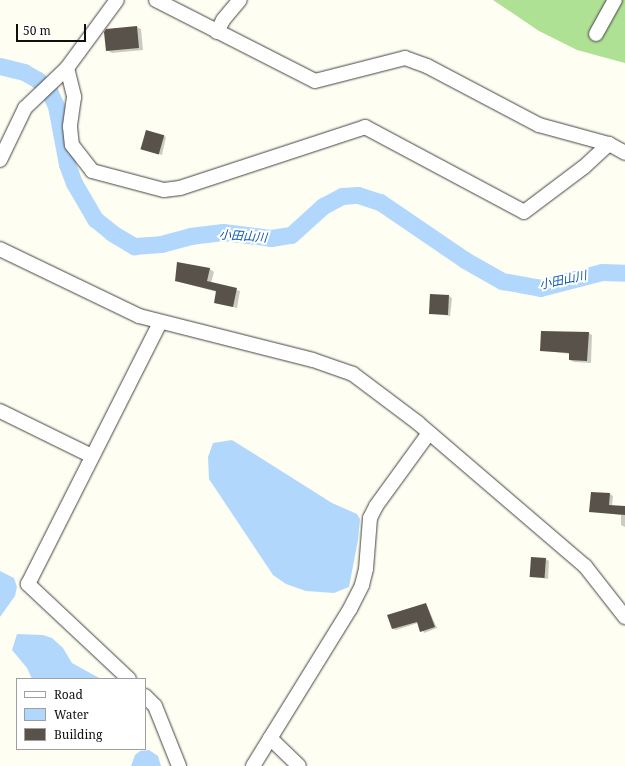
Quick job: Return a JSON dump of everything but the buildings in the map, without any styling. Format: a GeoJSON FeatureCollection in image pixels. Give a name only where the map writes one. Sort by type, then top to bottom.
{"type":"FeatureCollection","features":[{"type":"Feature","properties":{"kind":"street"},"geometry":{"type":"LineString","coordinates":[[0,160],[25,108],[67,68],[117,0]]}},
{"type":"Feature","properties":{"kind":"street"},"geometry":{"type":"LineString","coordinates":[[156,0],[315,81],[405,58],[427,66],[539,125],[609,144],[625,153]]}},
{"type":"Feature","properties":{"kind":"street"},"geometry":{"type":"LineString","coordinates":[[217,32],[223,20],[240,0]]}},
{"type":"Feature","properties":{"kind":"street"},"geometry":{"type":"LineString","coordinates":[[596,34],[615,0]]}},
{"type":"Feature","properties":{"kind":"street"},"geometry":{"type":"LineString","coordinates":[[67,68],[74,97],[70,127],[72,145],[92,171],[164,190],[180,188],[365,127],[524,212],[584,167],[609,144]]}},
{"type":"Feature","properties":{"kind":"street"},"geometry":{"type":"LineString","coordinates":[[0,249],[139,316],[160,323],[312,360],[353,374],[429,433],[585,566],[625,616]]}},
{"type":"Feature","properties":{"kind":"street"},"geometry":{"type":"LineString","coordinates":[[128,678],[28,584],[160,323]]}},
{"type":"Feature","properties":{"kind":"street"},"geometry":{"type":"LineString","coordinates":[[0,410],[92,456]]}},
{"type":"Feature","properties":{"kind":"street"},"geometry":{"type":"LineString","coordinates":[[253,766],[362,585],[370,540],[370,518],[376,506],[429,433]]}},
{"type":"Feature","properties":{"kind":"street"},"geometry":{"type":"LineString","coordinates":[[146,697],[155,706],[179,766]]}},
{"type":"Feature","properties":{"kind":"street"},"geometry":{"type":"LineString","coordinates":[[270,738],[299,766]]}},
{"type":"Feature","properties":{"kind":"green space"},"geometry":{"type":"Polygon","coordinates":[[[493,0],[625,0],[625,63],[577,50],[539,31],[493,0]]]}},
{"type":"Feature","properties":{"kind":"water"},"geometry":{"type":"Polygon","coordinates":[[[232,440],[332,503],[357,514],[360,519],[358,540],[349,587],[334,593],[306,591],[286,584],[273,575],[209,479],[208,457],[213,443],[232,440]]]}},
{"type":"Feature","properties":{"kind":"water"},"geometry":{"type":"Polygon","coordinates":[[[0,571],[14,578],[17,587],[15,596],[0,617],[0,571]]]}},
{"type":"Feature","properties":{"kind":"water"},"geometry":{"type":"Polygon","coordinates":[[[17,634],[43,635],[52,638],[63,648],[72,663],[99,678],[32,678],[27,668],[12,650],[17,634]]]}},
{"type":"Feature","properties":{"kind":"water"},"geometry":{"type":"Polygon","coordinates":[[[149,750],[158,756],[161,766],[131,766],[135,755],[140,751],[149,750]]]}},
{"type":"Feature","properties":{"kind":"waterway","name":"小田山川"},"geometry":{"type":"LineString","coordinates":[[0,66],[24,72],[38,80],[49,91],[56,106],[67,164],[74,183],[95,219],[112,233],[134,246],[161,244],[190,236],[223,232],[271,238],[291,235],[323,206],[342,196],[358,195],[380,202],[465,260],[502,281],[540,288],[602,272],[625,273]]}}]}
